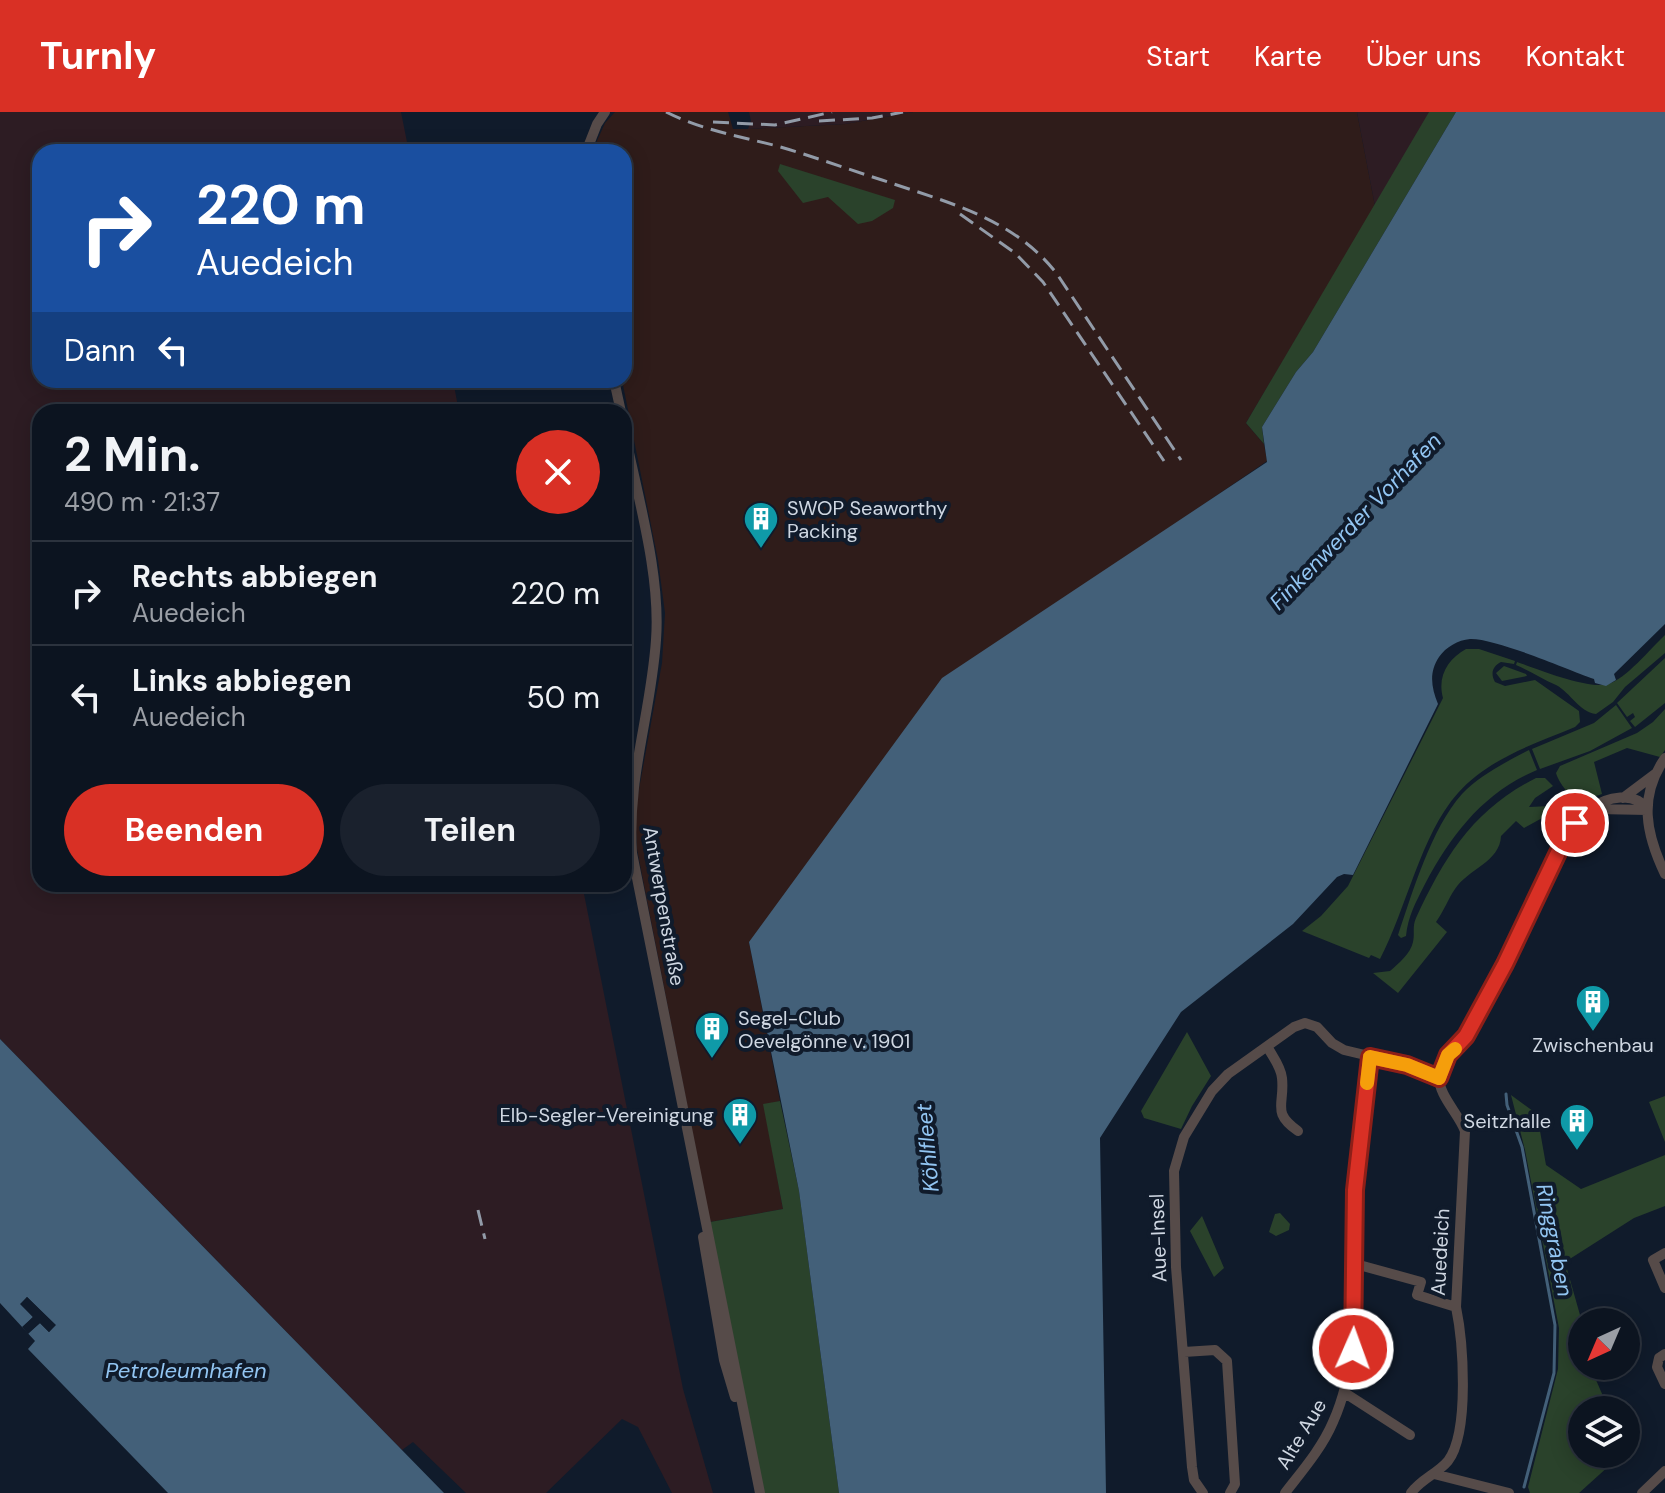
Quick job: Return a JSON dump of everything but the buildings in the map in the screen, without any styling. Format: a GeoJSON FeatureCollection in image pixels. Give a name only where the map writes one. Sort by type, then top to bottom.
{"type":"FeatureCollection","features":[{"type":"Feature","properties":{"kind":"street"},"geometry":{"type":"LineString","coordinates":[[589,144],[605,112]]}},
{"type":"Feature","properties":{"kind":"street","name":"Antwerpenstraße"},"geometry":{"type":"LineString","coordinates":[[632,473],[657,609],[655,656],[632,790]]}},
{"type":"Feature","properties":{"kind":"street"},"geometry":{"type":"LineString","coordinates":[[1665,758],[1656,773],[1647,810],[1651,843],[1665,874]]}},
{"type":"Feature","properties":{"kind":"street"},"geometry":{"type":"LineString","coordinates":[[1298,1131],[1284,1120],[1280,1112],[1282,1077],[1268,1048],[1294,1027],[1308,1023],[1317,1027],[1337,1047],[1407,1065],[1439,1078],[1448,1055],[1466,1036],[1505,964],[1565,838],[1582,815],[1596,805],[1623,798],[1656,773]]}},
{"type":"Feature","properties":{"kind":"street"},"geometry":{"type":"LineString","coordinates":[[1623,798],[1638,799],[1647,810]]}},
{"type":"Feature","properties":{"kind":"street"},"geometry":{"type":"LineString","coordinates":[[1582,815],[1607,808],[1647,810]]}},
{"type":"Feature","properties":{"kind":"street","name":"Antwerpenstraße"},"geometry":{"type":"LineString","coordinates":[[632,853],[760,1493]]}},
{"type":"Feature","properties":{"kind":"street","name":"Aue-Insel"},"geometry":{"type":"LineString","coordinates":[[1203,1493],[1193,1477],[1176,1267],[1174,1183],[1178,1154],[1190,1124],[1218,1085],[1246,1061],[1268,1048]]}},
{"type":"Feature","properties":{"kind":"street","name":"Alte Aue"},"geometry":{"type":"LineString","coordinates":[[1285,1493],[1311,1460],[1332,1424],[1345,1393],[1353,1349],[1355,1190],[1370,1057]]}},
{"type":"Feature","properties":{"kind":"street","name":"Auedeich"},"geometry":{"type":"LineString","coordinates":[[1411,1493],[1450,1459],[1461,1411],[1462,1335],[1456,1307],[1465,1131],[1444,1094],[1439,1078]]}},
{"type":"Feature","properties":{"kind":"street"},"geometry":{"type":"LineString","coordinates":[[1665,1253],[1653,1260],[1665,1288]]}},
{"type":"Feature","properties":{"kind":"street"},"geometry":{"type":"LineString","coordinates":[[1352,1263],[1421,1282],[1417,1295],[1456,1307]]}},
{"type":"Feature","properties":{"kind":"street"},"geometry":{"type":"LineString","coordinates":[[1184,1352],[1215,1350],[1227,1361],[1235,1484],[1230,1493]]}},
{"type":"Feature","properties":{"kind":"street"},"geometry":{"type":"LineString","coordinates":[[1662,1356],[1657,1367],[1665,1384]]}},
{"type":"Feature","properties":{"kind":"street"},"geometry":{"type":"LineString","coordinates":[[1345,1393],[1410,1435]]}},
{"type":"Feature","properties":{"kind":"street"},"geometry":{"type":"LineString","coordinates":[[1642,1493],[1665,1471]]}},
{"type":"Feature","properties":{"kind":"street"},"geometry":{"type":"LineString","coordinates":[[1434,1474],[1471,1488],[1509,1493]]}},
{"type":"Feature","properties":{"kind":"shaded area"},"geometry":{"type":"Polygon","coordinates":[[[0,112],[401,112],[407,144],[32,144],[32,388],[454,388],[458,404],[32,404],[32,892],[584,892],[683,1389],[713,1493],[672,1493],[638,1427],[622,1419],[546,1493],[466,1493],[413,1442],[402,1450],[0,1039],[0,112]]]}},
{"type":"Feature","properties":{"kind":"shaded area"},"geometry":{"type":"Polygon","coordinates":[[[615,112],[728,112],[733,129],[748,129],[845,124],[913,112],[1357,112],[1375,206],[1246,423],[1264,444],[1267,461],[1144,545],[749,942],[780,1101],[764,1105],[783,1209],[710,1222],[637,849],[635,811],[662,663],[665,613],[658,560],[632,430],[632,404],[627,404],[624,388],[632,388],[632,144],[596,144],[605,123],[615,112]]]}},
{"type":"Feature","properties":{"kind":"shaded area"},"geometry":{"type":"Polygon","coordinates":[[[749,112],[913,112],[845,124],[748,129],[751,121],[749,112]]]}},
{"type":"Feature","properties":{"kind":"shaded area"},"geometry":{"type":"Polygon","coordinates":[[[1357,112],[1430,112],[1375,206],[1357,112]]]}},
{"type":"Feature","properties":{"kind":"green space"},"geometry":{"type":"Polygon","coordinates":[[[1429,112],[1456,112],[1313,352],[1296,372],[1262,427],[1264,444],[1246,423],[1429,112]]]}},
{"type":"Feature","properties":{"kind":"green space"},"geometry":{"type":"Polygon","coordinates":[[[780,164],[895,200],[893,208],[872,221],[858,224],[828,197],[803,203],[778,171],[780,164]]]}},
{"type":"Feature","properties":{"kind":"green space"},"geometry":{"type":"Polygon","coordinates":[[[1665,635],[1665,653],[1596,714],[1585,710],[1556,685],[1516,665],[1517,662],[1576,682],[1608,684],[1630,670],[1665,635]]]}},
{"type":"Feature","properties":{"kind":"green space"},"geometry":{"type":"Polygon","coordinates":[[[1466,649],[1479,649],[1515,661],[1514,664],[1501,662],[1496,666],[1493,670],[1495,682],[1505,686],[1535,680],[1579,711],[1580,722],[1497,762],[1458,793],[1434,829],[1380,959],[1371,955],[1369,958],[1302,931],[1321,916],[1348,886],[1443,698],[1443,675],[1454,658],[1466,649]]]}},
{"type":"Feature","properties":{"kind":"green space"},"geometry":{"type":"Polygon","coordinates":[[[1665,658],[1665,703],[1635,727],[1630,721],[1635,717],[1633,713],[1627,717],[1617,703],[1665,658]]]}},
{"type":"Feature","properties":{"kind":"green space"},"geometry":{"type":"Polygon","coordinates":[[[1504,666],[1527,676],[1502,681],[1496,673],[1504,666]]]}},
{"type":"Feature","properties":{"kind":"green space"},"geometry":{"type":"Polygon","coordinates":[[[1616,705],[1632,728],[1590,751],[1540,769],[1532,749],[1594,723],[1616,705]]]}},
{"type":"Feature","properties":{"kind":"green space"},"geometry":{"type":"Polygon","coordinates":[[[1665,709],[1665,750],[1660,757],[1627,748],[1594,762],[1602,794],[1581,801],[1566,790],[1556,773],[1560,766],[1637,733],[1665,709]]]}},
{"type":"Feature","properties":{"kind":"green space"},"geometry":{"type":"Polygon","coordinates":[[[1529,750],[1537,770],[1501,790],[1458,832],[1425,884],[1406,936],[1401,938],[1398,935],[1424,861],[1451,808],[1477,781],[1529,750]]]}},
{"type":"Feature","properties":{"kind":"green space"},"geometry":{"type":"Polygon","coordinates":[[[1536,778],[1545,778],[1553,786],[1535,798],[1529,807],[1551,806],[1555,811],[1524,828],[1516,821],[1501,836],[1489,859],[1461,882],[1436,922],[1447,932],[1398,993],[1373,973],[1390,971],[1410,950],[1416,918],[1438,874],[1463,837],[1495,805],[1536,778]]]}},
{"type":"Feature","properties":{"kind":"green space"},"geometry":{"type":"Polygon","coordinates":[[[1187,1032],[1211,1076],[1181,1129],[1144,1118],[1141,1111],[1187,1032]]]}},
{"type":"Feature","properties":{"kind":"green space"},"geometry":{"type":"Polygon","coordinates":[[[1511,1095],[1537,1114],[1546,1165],[1581,1189],[1665,1155],[1665,1206],[1634,1218],[1565,1262],[1578,1308],[1568,1308],[1568,1380],[1596,1380],[1603,1396],[1568,1396],[1568,1468],[1607,1468],[1579,1493],[1530,1493],[1528,1487],[1558,1369],[1559,1328],[1525,1150],[1511,1095]]]}},
{"type":"Feature","properties":{"kind":"green space"},"geometry":{"type":"Polygon","coordinates":[[[1665,1096],[1665,1142],[1649,1102],[1665,1096]]]}},
{"type":"Feature","properties":{"kind":"green space"},"geometry":{"type":"Polygon","coordinates":[[[780,1101],[799,1191],[839,1493],[764,1493],[710,1222],[783,1209],[763,1104],[780,1101]]]}},
{"type":"Feature","properties":{"kind":"green space"},"geometry":{"type":"Polygon","coordinates":[[[1280,1213],[1290,1224],[1289,1230],[1276,1236],[1269,1232],[1275,1214],[1280,1213]]]}},
{"type":"Feature","properties":{"kind":"green space"},"geometry":{"type":"Polygon","coordinates":[[[1202,1216],[1224,1268],[1214,1277],[1190,1231],[1202,1216]]]}},
{"type":"Feature","properties":{"kind":"water"},"geometry":{"type":"Polygon","coordinates":[[[1456,112],[1665,112],[1665,624],[1614,674],[1616,680],[1606,686],[1496,643],[1470,639],[1449,647],[1439,657],[1432,674],[1438,704],[1353,875],[1337,877],[1293,924],[1181,1012],[1100,1138],[1106,1493],[839,1493],[799,1191],[749,942],[942,678],[1267,462],[1262,427],[1296,372],[1313,352],[1456,112]]]}},
{"type":"Feature","properties":{"kind":"water","name":"Petroleumhafen"},"geometry":{"type":"Polygon","coordinates":[[[0,1039],[444,1493],[168,1493],[28,1349],[35,1341],[0,1303],[0,1039]],[[27,1297],[21,1304],[33,1317],[23,1327],[28,1333],[40,1323],[49,1332],[55,1325],[27,1297]]]}},
{"type":"Feature","properties":{"kind":"pier"},"geometry":{"type":"Polygon","coordinates":[[[27,1297],[56,1325],[49,1332],[40,1323],[28,1334],[22,1327],[33,1317],[20,1304],[27,1297]]]}},
{"type":"Feature","properties":{"kind":"waterway","name":"Ringgraben"},"geometry":{"type":"LineString","coordinates":[[1506,1094],[1522,1147],[1555,1325],[1554,1373],[1524,1487]]}},
{"type":"Feature","properties":{"kind":"railway"},"geometry":{"type":"LineString","coordinates":[[666,112],[707,128],[790,150],[930,196],[977,214],[1021,239],[1057,274],[1181,460]]}},
{"type":"Feature","properties":{"kind":"railway"},"geometry":{"type":"LineString","coordinates":[[713,122],[775,125],[832,112]]}},
{"type":"Feature","properties":{"kind":"railway"},"geometry":{"type":"LineString","coordinates":[[819,121],[872,118],[903,112]]}},
{"type":"Feature","properties":{"kind":"railway"},"geometry":{"type":"LineString","coordinates":[[960,214],[1015,253],[1043,282],[1164,461]]}},
{"type":"Feature","properties":{"kind":"railway"},"geometry":{"type":"LineString","coordinates":[[478,1210],[485,1239]]}},
{"type":"Feature","properties":{"kind":"slow traffic"},"geometry":{"type":"LineString","coordinates":[[1367,1083],[1370,1057],[1407,1065],[1439,1078],[1448,1055],[1455,1049]]}},
{"type":"Feature","properties":{"kind":"place","name":"SWOP Seaworthy Packing"},"geometry":{"type":"Point","coordinates":[761,550]}},
{"type":"Feature","properties":{"kind":"place","name":"Zwischenbau"},"geometry":{"type":"Point","coordinates":[1593,1033]}},
{"type":"Feature","properties":{"kind":"place","name":"Segel-Club Oevelgönne v. 1901"},"geometry":{"type":"Point","coordinates":[712,1060]}},
{"type":"Feature","properties":{"kind":"place","name":"Elb-Segler-Vereinigung"},"geometry":{"type":"Point","coordinates":[740,1146]}},
{"type":"Feature","properties":{"kind":"place","name":"Seitzhalle"},"geometry":{"type":"Point","coordinates":[1577,1152]}},
{"type":"Feature","properties":{"kind":"route"},"geometry":{"type":"LineString","coordinates":[[1353,1349],[1355,1190],[1370,1057],[1407,1065],[1439,1078],[1448,1055],[1466,1036],[1505,964],[1575,823]]}},
{"type":"Feature","properties":{"kind":"water label","name":"Finkenwerder Vorhafen"},"geometry":{"type":"Point","coordinates":[1355,521]}},
{"type":"Feature","properties":{"kind":"water label","name":"Köhlfleet"},"geometry":{"type":"Point","coordinates":[927,1148]}}]}
